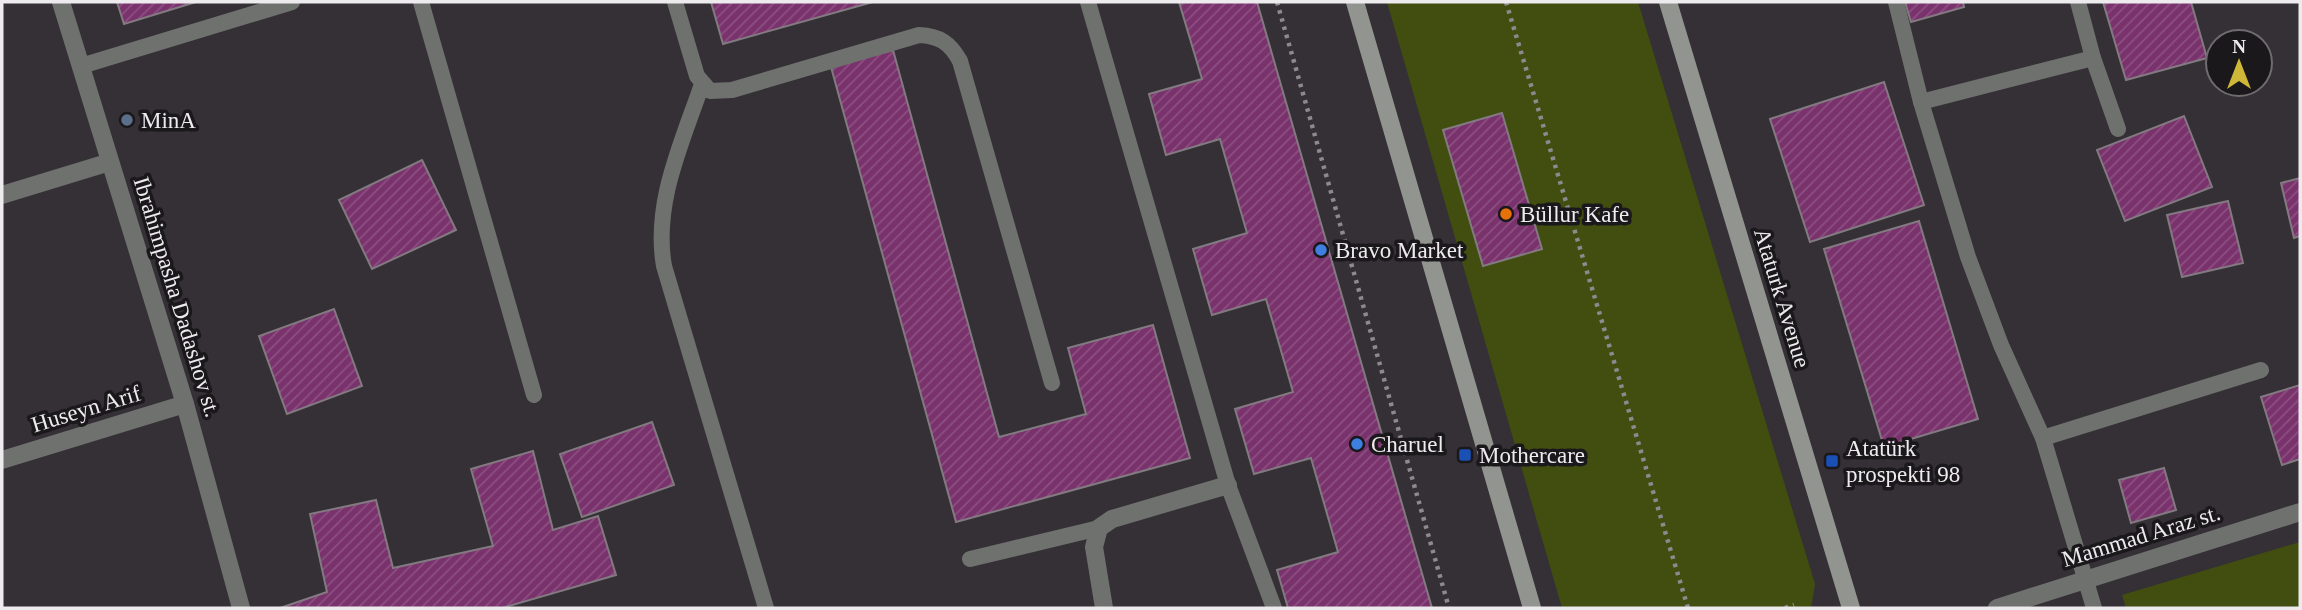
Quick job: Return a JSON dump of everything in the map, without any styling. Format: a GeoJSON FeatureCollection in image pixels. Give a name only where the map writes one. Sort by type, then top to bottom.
{"type":"FeatureCollection","features":[{"type":"Feature","properties":{"kind":"main road"},"geometry":{"type":"LineString","coordinates":[[1355,2],[1532,608]]}},
{"type":"Feature","properties":{"kind":"main road","name":"Ataturk Avenue"},"geometry":{"type":"LineString","coordinates":[[1668,2],[1851,608]]}},
{"type":"Feature","properties":{"kind":"street","name":"Ibrahimpasha Dadashov st."},"geometry":{"type":"LineString","coordinates":[[61,2],[185,404],[241,608]]}},
{"type":"Feature","properties":{"kind":"street"},"geometry":{"type":"LineString","coordinates":[[2,195],[110,162]]}},
{"type":"Feature","properties":{"kind":"street","name":"Huseyn Arif"},"geometry":{"type":"LineString","coordinates":[[2,460],[185,404]]}},
{"type":"Feature","properties":{"kind":"street"},"geometry":{"type":"LineString","coordinates":[[1104,608],[1094,547],[1099,528],[1112,519],[1228,485]]}},
{"type":"Feature","properties":{"kind":"street","name":"Mammad Araz st."},"geometry":{"type":"LineString","coordinates":[[1997,608],[2300,512]]}},
{"type":"Feature","properties":{"kind":"lane"},"geometry":{"type":"LineString","coordinates":[[81,66],[292,2]]}},
{"type":"Feature","properties":{"kind":"lane"},"geometry":{"type":"LineString","coordinates":[[421,2],[534,395]]}},
{"type":"Feature","properties":{"kind":"lane"},"geometry":{"type":"LineString","coordinates":[[676,2],[697,76],[710,90],[732,90],[919,35],[934,36],[945,41],[960,61],[1052,383]]}},
{"type":"Feature","properties":{"kind":"lane"},"geometry":{"type":"LineString","coordinates":[[1088,2],[1228,485],[1274,608]]}},
{"type":"Feature","properties":{"kind":"lane"},"geometry":{"type":"LineString","coordinates":[[1896,2],[1922,102],[1968,257],[2001,345],[2043,438],[2094,608]]}},
{"type":"Feature","properties":{"kind":"lane"},"geometry":{"type":"LineString","coordinates":[[2078,2],[2118,129]]}},
{"type":"Feature","properties":{"kind":"lane"},"geometry":{"type":"LineString","coordinates":[[1922,102],[2094,58]]}},
{"type":"Feature","properties":{"kind":"lane"},"geometry":{"type":"LineString","coordinates":[[702,84],[665,195],[660,225],[661,249],[766,608]]}},
{"type":"Feature","properties":{"kind":"lane"},"geometry":{"type":"LineString","coordinates":[[2043,438],[2261,370]]}},
{"type":"Feature","properties":{"kind":"lane"},"geometry":{"type":"LineString","coordinates":[[970,559],[1099,528]]}},
{"type":"Feature","properties":{"kind":"path"},"geometry":{"type":"LineString","coordinates":[[1277,2],[1449,608]]}},
{"type":"Feature","properties":{"kind":"path"},"geometry":{"type":"LineString","coordinates":[[1506,2],[1688,608]]}},
{"type":"Feature","properties":{"kind":"path"},"geometry":{"type":"LineString","coordinates":[[1785,608],[1794,605]]}},
{"type":"Feature","properties":{"kind":"green space"},"geometry":{"type":"Polygon","coordinates":[[[1387,2],[1638,2],[1815,584],[1811,608],[1562,608],[1387,2]]]}},
{"type":"Feature","properties":{"kind":"green space"},"geometry":{"type":"Polygon","coordinates":[[[2300,542],[2300,608],[2126,608],[2122,595],[2300,542]]]}},
{"type":"Feature","properties":{"kind":"building"},"geometry":{"type":"Polygon","coordinates":[[[117,2],[196,2],[124,24],[117,2]]]}},
{"type":"Feature","properties":{"kind":"building"},"geometry":{"type":"Polygon","coordinates":[[[711,2],[873,2],[723,44],[711,2]]]}},
{"type":"Feature","properties":{"kind":"building"},"geometry":{"type":"Polygon","coordinates":[[[1179,2],[1257,2],[1432,608],[1288,608],[1277,570],[1338,552],[1311,458],[1254,474],[1235,409],[1293,392],[1266,299],[1212,315],[1193,249],[1247,233],[1220,139],[1166,155],[1149,94],[1202,79],[1179,2]]]}},
{"type":"Feature","properties":{"kind":"building"},"geometry":{"type":"Polygon","coordinates":[[[1905,2],[1963,2],[1964,7],[1911,22],[1905,2]]]}},
{"type":"Feature","properties":{"kind":"building"},"geometry":{"type":"Polygon","coordinates":[[[2103,2],[2191,2],[2204,48],[2204,59],[2126,80],[2103,2]]]}},
{"type":"Feature","properties":{"kind":"building"},"geometry":{"type":"Polygon","coordinates":[[[893,50],[999,437],[1086,414],[1068,348],[1153,325],[1190,458],[956,522],[831,67],[893,50]]]}},
{"type":"Feature","properties":{"kind":"building"},"geometry":{"type":"Polygon","coordinates":[[[1884,82],[1924,205],[1810,242],[1770,119],[1884,82]]]}},
{"type":"Feature","properties":{"kind":"building"},"geometry":{"type":"Polygon","coordinates":[[[1502,113],[1542,249],[1483,266],[1443,130],[1502,113]]]}},
{"type":"Feature","properties":{"kind":"building"},"geometry":{"type":"Polygon","coordinates":[[[2184,116],[2212,187],[2125,221],[2097,150],[2184,116]]]}},
{"type":"Feature","properties":{"kind":"building"},"geometry":{"type":"Polygon","coordinates":[[[422,160],[456,230],[372,269],[339,200],[422,160]]]}},
{"type":"Feature","properties":{"kind":"building"},"geometry":{"type":"Polygon","coordinates":[[[2300,178],[2300,236],[2294,238],[2281,183],[2300,178]]]}},
{"type":"Feature","properties":{"kind":"building"},"geometry":{"type":"Polygon","coordinates":[[[2228,201],[2243,263],[2182,277],[2167,215],[2228,201]]]}},
{"type":"Feature","properties":{"kind":"building"},"geometry":{"type":"Polygon","coordinates":[[[1919,221],[1978,419],[1884,447],[1824,249],[1919,221]]]}},
{"type":"Feature","properties":{"kind":"building"},"geometry":{"type":"Polygon","coordinates":[[[334,309],[362,386],[287,414],[259,336],[334,309]]]}},
{"type":"Feature","properties":{"kind":"building"},"geometry":{"type":"Polygon","coordinates":[[[2300,385],[2300,459],[2282,465],[2261,397],[2300,385]]]}},
{"type":"Feature","properties":{"kind":"building"},"geometry":{"type":"Polygon","coordinates":[[[652,422],[674,485],[582,517],[560,454],[652,422]]]}},
{"type":"Feature","properties":{"kind":"building"},"geometry":{"type":"Polygon","coordinates":[[[533,451],[553,530],[598,516],[616,575],[502,608],[280,608],[327,592],[310,514],[376,500],[393,568],[493,546],[471,469],[533,451]]]}},
{"type":"Feature","properties":{"kind":"building"},"geometry":{"type":"Polygon","coordinates":[[[2164,468],[2176,510],[2131,523],[2119,480],[2164,468]]]}},
{"type":"Feature","properties":{"kind":"place","name":"MinA"},"geometry":{"type":"Point","coordinates":[127,120]}},
{"type":"Feature","properties":{"kind":"place","name":"Büllur Kafe"},"geometry":{"type":"Point","coordinates":[1506,214]}},
{"type":"Feature","properties":{"kind":"place","name":"Bravo Market"},"geometry":{"type":"Point","coordinates":[1321,250]}},
{"type":"Feature","properties":{"kind":"place","name":"Charuel"},"geometry":{"type":"Point","coordinates":[1357,444]}},
{"type":"Feature","properties":{"kind":"place","name":"Mothercare"},"geometry":{"type":"Point","coordinates":[1465,455]}},
{"type":"Feature","properties":{"kind":"place","name":"Atatürk prospekti 98"},"geometry":{"type":"Point","coordinates":[1832,461]}}]}
